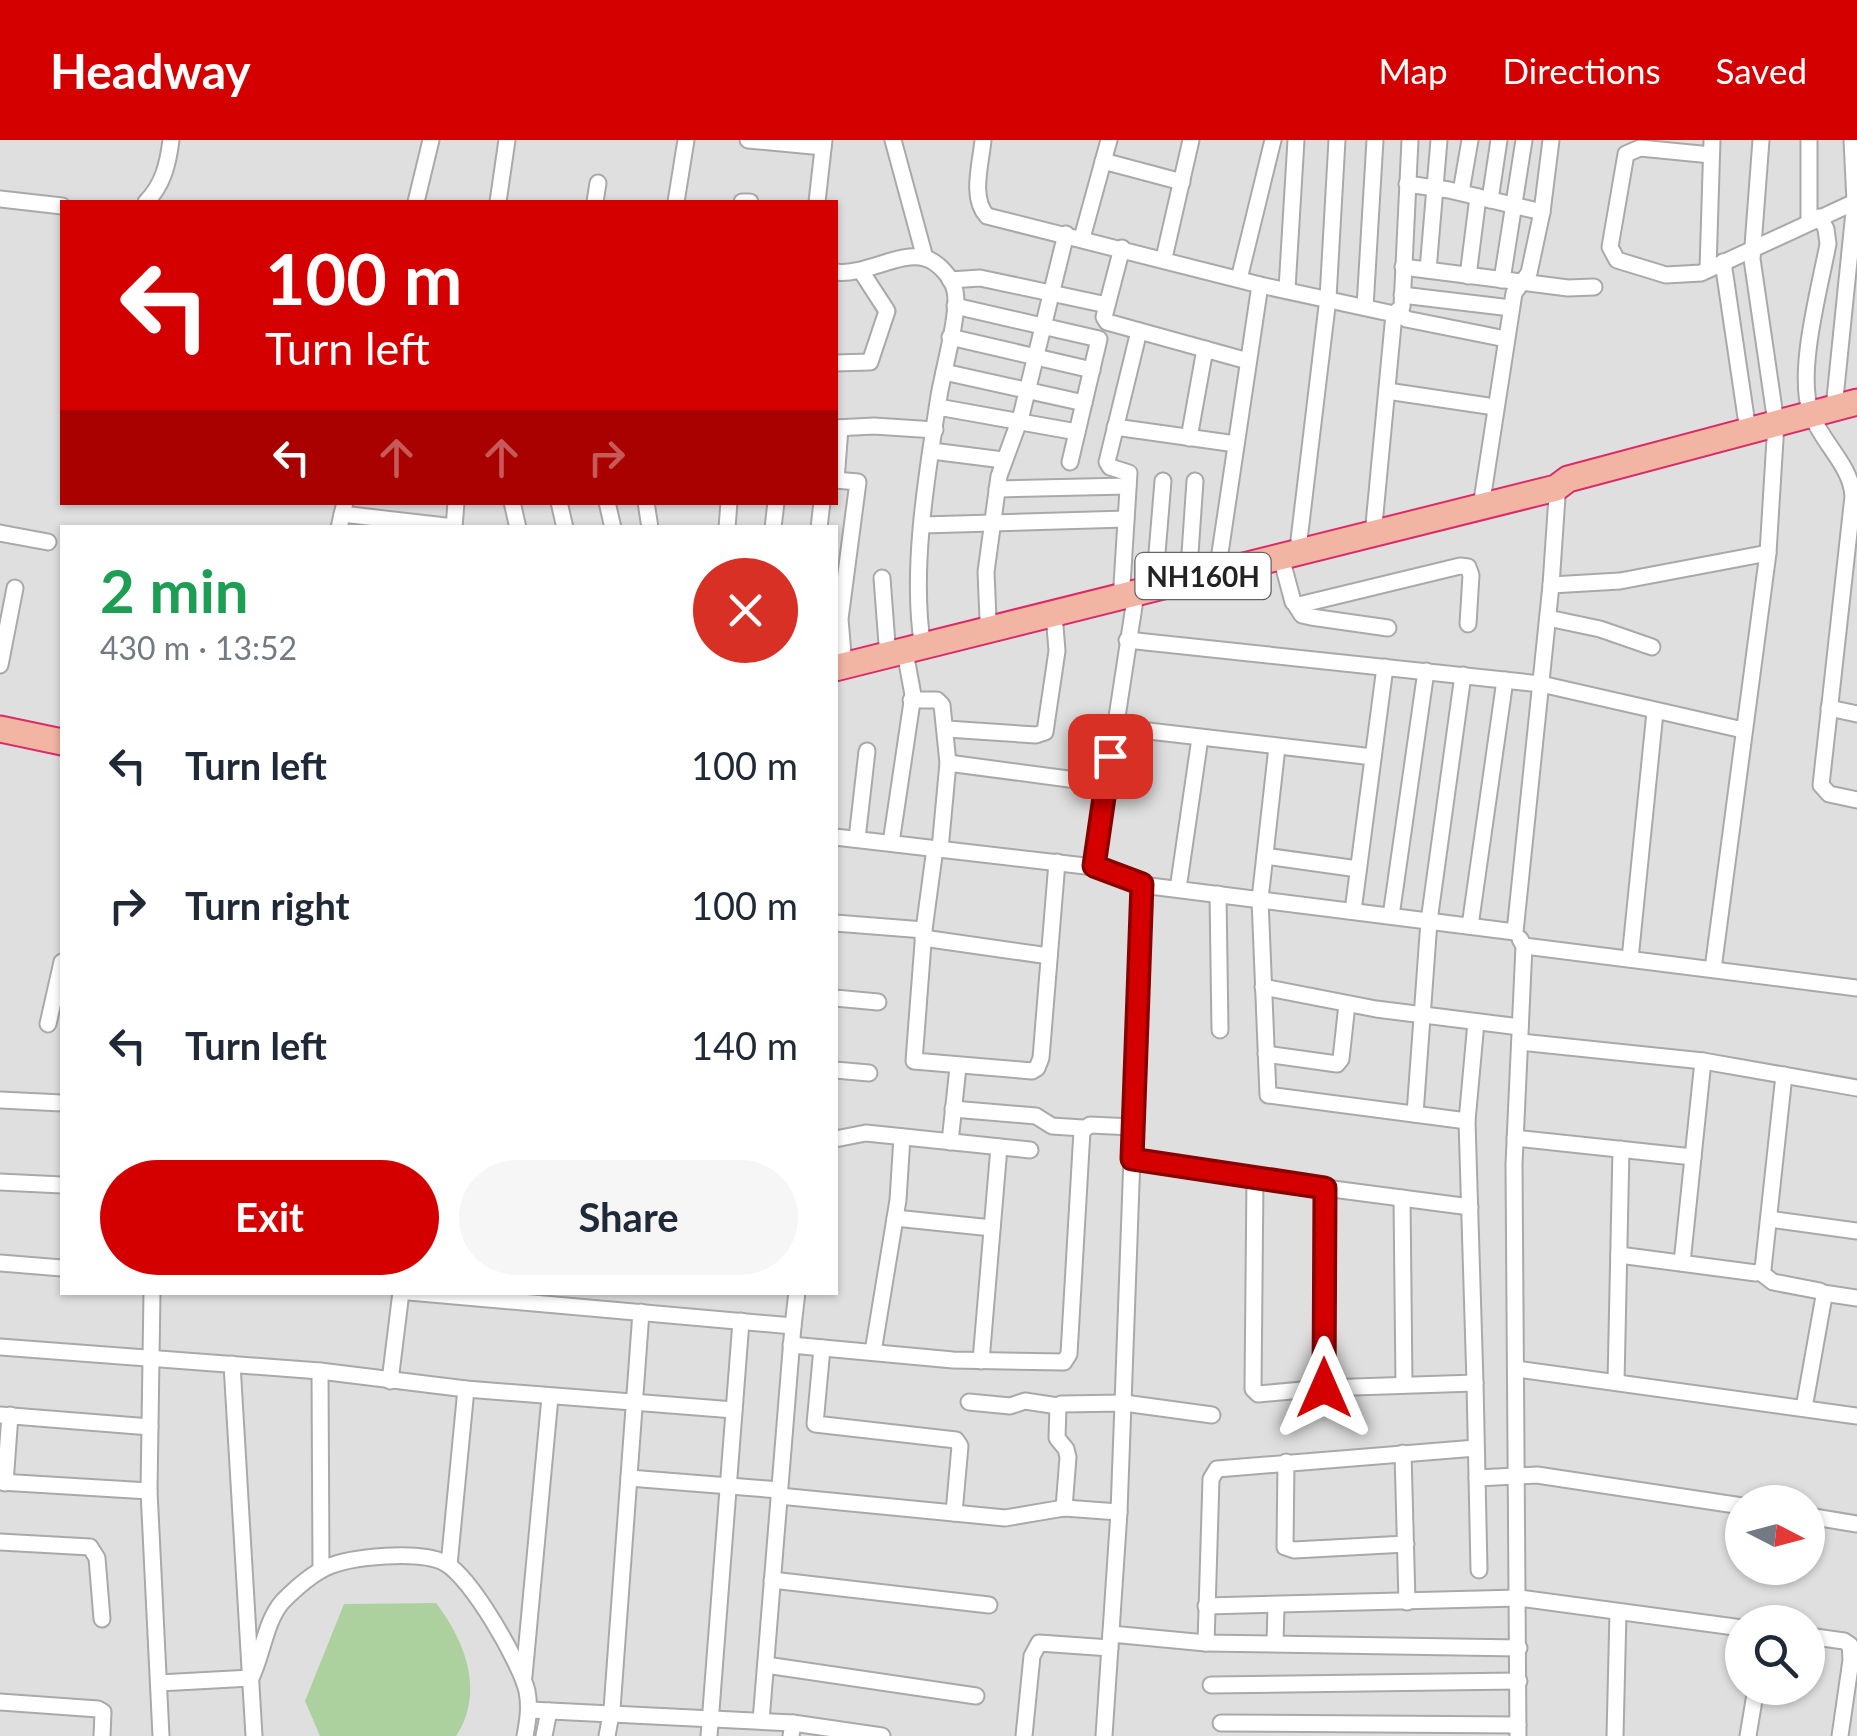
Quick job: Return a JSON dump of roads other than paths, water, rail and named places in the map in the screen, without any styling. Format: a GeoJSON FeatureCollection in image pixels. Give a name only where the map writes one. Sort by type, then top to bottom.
{"type":"FeatureCollection","features":[{"type":"Feature","properties":{"kind":"highway","name":"NH160H"},"geometry":{"type":"LineString","coordinates":[[909,645],[988,619],[1373,528],[1834,408]]}},
{"type":"Feature","properties":{"kind":"highway","name":"NH160H"},"geometry":{"type":"LineString","coordinates":[[839,661],[1054,614],[1188,568],[1218,566]]}},
{"type":"Feature","properties":{"kind":"highway"},"geometry":{"type":"LineString","coordinates":[[0,716],[60,727]]}},
{"type":"Feature","properties":{"kind":"highway"},"geometry":{"type":"LineString","coordinates":[[0,729],[60,742]]}},
{"type":"Feature","properties":{"kind":"street"},"geometry":{"type":"LineString","coordinates":[[148,200],[158,189],[171,140]]}},
{"type":"Feature","properties":{"kind":"street"},"geometry":{"type":"LineString","coordinates":[[416,200],[431,140]]}},
{"type":"Feature","properties":{"kind":"street"},"geometry":{"type":"LineString","coordinates":[[498,200],[507,140]]}},
{"type":"Feature","properties":{"kind":"street"},"geometry":{"type":"LineString","coordinates":[[676,200],[686,140]]}},
{"type":"Feature","properties":{"kind":"street"},"geometry":{"type":"LineString","coordinates":[[748,140],[823,144],[818,200]]}},
{"type":"Feature","properties":{"kind":"street"},"geometry":{"type":"LineString","coordinates":[[893,140],[925,258]]}},
{"type":"Feature","properties":{"kind":"street"},"geometry":{"type":"LineString","coordinates":[[983,140],[978,190],[983,212],[1260,285],[1506,339]]}},
{"type":"Feature","properties":{"kind":"street"},"geometry":{"type":"LineString","coordinates":[[988,619],[986,572],[1002,460],[1019,421],[1052,293],[1109,140]]}},
{"type":"Feature","properties":{"kind":"street"},"geometry":{"type":"LineString","coordinates":[[1164,258],[1192,140]]}},
{"type":"Feature","properties":{"kind":"street"},"geometry":{"type":"LineString","coordinates":[[1239,279],[1273,140]]}},
{"type":"Feature","properties":{"kind":"street"},"geometry":{"type":"LineString","coordinates":[[1287,289],[1296,140]]}},
{"type":"Feature","properties":{"kind":"street"},"geometry":{"type":"LineString","coordinates":[[1337,140],[1328,298],[1290,548],[1295,604],[1297,611],[1311,618],[1388,628]]}},
{"type":"Feature","properties":{"kind":"street"},"geometry":{"type":"LineString","coordinates":[[1365,307],[1375,140]]}},
{"type":"Feature","properties":{"kind":"street"},"geometry":{"type":"LineString","coordinates":[[1373,528],[1386,391],[1402,294],[1410,140]]}},
{"type":"Feature","properties":{"kind":"street"},"geometry":{"type":"LineString","coordinates":[[1428,270],[1439,140]]}},
{"type":"Feature","properties":{"kind":"street"},"geometry":{"type":"LineString","coordinates":[[1461,192],[1470,140]]}},
{"type":"Feature","properties":{"kind":"street"},"geometry":{"type":"LineString","coordinates":[[1468,276],[1498,140]]}},
{"type":"Feature","properties":{"kind":"street"},"geometry":{"type":"LineString","coordinates":[[1502,280],[1524,140]]}},
{"type":"Feature","properties":{"kind":"street"},"geometry":{"type":"LineString","coordinates":[[1481,501],[1511,308],[1520,283],[1530,273],[1550,140]]}},
{"type":"Feature","properties":{"kind":"street"},"geometry":{"type":"LineString","coordinates":[[1714,970],[1768,553],[1776,423],[1757,303],[1753,247],[1761,140]]}},
{"type":"Feature","properties":{"kind":"street"},"geometry":{"type":"LineString","coordinates":[[1809,140],[1815,219],[1826,229],[1828,244],[1808,358],[1834,408],[1855,487],[1821,784],[1829,794],[1857,800]]}},
{"type":"Feature","properties":{"kind":"street"},"geometry":{"type":"LineString","coordinates":[[1834,408],[1850,323],[1856,202],[1852,140]]}},
{"type":"Feature","properties":{"kind":"street"},"geometry":{"type":"LineString","coordinates":[[1748,431],[1715,266],[1712,148],[1640,148],[1626,154],[1610,247],[1616,260],[1652,271],[1690,276],[1715,266],[1815,219],[1856,202]]}},
{"type":"Feature","properties":{"kind":"street"},"geometry":{"type":"LineString","coordinates":[[1103,161],[1182,182]]}},
{"type":"Feature","properties":{"kind":"street"},"geometry":{"type":"LineString","coordinates":[[595,200],[598,183]]}},
{"type":"Feature","properties":{"kind":"street"},"geometry":{"type":"LineString","coordinates":[[1407,184],[1461,192],[1542,212]]}},
{"type":"Feature","properties":{"kind":"street"},"geometry":{"type":"LineString","coordinates":[[0,199],[60,206]]}},
{"type":"Feature","properties":{"kind":"street"},"geometry":{"type":"LineString","coordinates":[[1122,248],[1104,317],[1107,322],[1248,361]]}},
{"type":"Feature","properties":{"kind":"street"},"geometry":{"type":"LineString","coordinates":[[838,272],[850,274],[907,258],[925,258],[943,270],[956,294],[923,525],[918,614],[909,645]]}},
{"type":"Feature","properties":{"kind":"street"},"geometry":{"type":"LineString","coordinates":[[1403,267],[1520,283],[1594,287]]}},
{"type":"Feature","properties":{"kind":"street"},"geometry":{"type":"LineString","coordinates":[[838,364],[870,362],[887,315],[884,304],[861,271]]}},
{"type":"Feature","properties":{"kind":"street"},"geometry":{"type":"LineString","coordinates":[[950,280],[973,277],[1107,305]]}},
{"type":"Feature","properties":{"kind":"street"},"geometry":{"type":"LineString","coordinates":[[1218,566],[1260,285]]}},
{"type":"Feature","properties":{"kind":"street"},"geometry":{"type":"LineString","coordinates":[[1402,294],[1511,308]]}},
{"type":"Feature","properties":{"kind":"street"},"geometry":{"type":"LineString","coordinates":[[955,306],[1099,339],[1070,462]]}},
{"type":"Feature","properties":{"kind":"street"},"geometry":{"type":"LineString","coordinates":[[1138,585],[1126,519],[1128,472],[1108,465],[1139,331]]}},
{"type":"Feature","properties":{"kind":"street"},"geometry":{"type":"LineString","coordinates":[[950,337],[1092,370]]}},
{"type":"Feature","properties":{"kind":"street"},"geometry":{"type":"LineString","coordinates":[[1189,438],[1205,349]]}},
{"type":"Feature","properties":{"kind":"street"},"geometry":{"type":"LineString","coordinates":[[944,372],[1084,403]]}},
{"type":"Feature","properties":{"kind":"street"},"geometry":{"type":"LineString","coordinates":[[1386,391],[1495,407]]}},
{"type":"Feature","properties":{"kind":"street"},"geometry":{"type":"LineString","coordinates":[[938,406],[1077,432]]}},
{"type":"Feature","properties":{"kind":"street"},"geometry":{"type":"LineString","coordinates":[[1115,427],[1236,444]]}},
{"type":"Feature","properties":{"kind":"street"},"geometry":{"type":"LineString","coordinates":[[838,428],[935,430]]}},
{"type":"Feature","properties":{"kind":"street"},"geometry":{"type":"LineString","coordinates":[[932,451],[1002,460]]}},
{"type":"Feature","properties":{"kind":"street"},"geometry":{"type":"LineString","coordinates":[[838,480],[858,482],[840,619],[839,661]]}},
{"type":"Feature","properties":{"kind":"street"},"geometry":{"type":"LineString","coordinates":[[1094,866],[1128,640],[1163,481]]}},
{"type":"Feature","properties":{"kind":"street"},"geometry":{"type":"LineString","coordinates":[[1188,568],[1196,481]]}},
{"type":"Feature","properties":{"kind":"street"},"geometry":{"type":"LineString","coordinates":[[1221,1723],[1518,1731],[1516,1138],[1524,946],[1515,932],[1561,481]]}},
{"type":"Feature","properties":{"kind":"street"},"geometry":{"type":"LineString","coordinates":[[998,489],[1128,486]]}},
{"type":"Feature","properties":{"kind":"street"},"geometry":{"type":"LineString","coordinates":[[342,515],[435,525]]}},
{"type":"Feature","properties":{"kind":"street"},"geometry":{"type":"LineString","coordinates":[[923,525],[1126,519]]}},
{"type":"Feature","properties":{"kind":"street"},"geometry":{"type":"LineString","coordinates":[[0,533],[48,542]]}},
{"type":"Feature","properties":{"kind":"street"},"geometry":{"type":"LineString","coordinates":[[1551,586],[1620,581],[1768,553]]}},
{"type":"Feature","properties":{"kind":"street"},"geometry":{"type":"LineString","coordinates":[[1295,604],[1465,566],[1472,575],[1468,624]]}},
{"type":"Feature","properties":{"kind":"street"},"geometry":{"type":"LineString","coordinates":[[882,578],[909,645],[912,680],[891,843]]}},
{"type":"Feature","properties":{"kind":"street"},"geometry":{"type":"LineString","coordinates":[[0,665],[15,588]]}},
{"type":"Feature","properties":{"kind":"street"},"geometry":{"type":"LineString","coordinates":[[947,729],[1036,735],[1046,732],[1057,651],[1054,614]]}},
{"type":"Feature","properties":{"kind":"street"},"geometry":{"type":"LineString","coordinates":[[1548,618],[1600,629],[1652,647]]}},
{"type":"Feature","properties":{"kind":"street"},"geometry":{"type":"LineString","coordinates":[[1128,640],[1541,684],[1743,730]]}},
{"type":"Feature","properties":{"kind":"street"},"geometry":{"type":"LineString","coordinates":[[1353,911],[1385,667]]}},
{"type":"Feature","properties":{"kind":"street"},"geometry":{"type":"LineString","coordinates":[[1392,916],[1426,671]]}},
{"type":"Feature","properties":{"kind":"street"},"geometry":{"type":"LineString","coordinates":[[1414,1114],[1429,921],[1464,675]]}},
{"type":"Feature","properties":{"kind":"street"},"geometry":{"type":"LineString","coordinates":[[1470,926],[1505,680]]}},
{"type":"Feature","properties":{"kind":"street"},"geometry":{"type":"LineString","coordinates":[[911,700],[940,702],[947,729],[948,763],[923,934],[913,1060],[958,1067],[1032,1071],[1037,1068],[1041,1058],[1057,862]]}},
{"type":"Feature","properties":{"kind":"street"},"geometry":{"type":"LineString","coordinates":[[1829,708],[1857,714]]}},
{"type":"Feature","properties":{"kind":"street"},"geometry":{"type":"LineString","coordinates":[[1630,959],[1655,712]]}},
{"type":"Feature","properties":{"kind":"street"},"geometry":{"type":"LineString","coordinates":[[1114,728],[1373,757]]}},
{"type":"Feature","properties":{"kind":"street"},"geometry":{"type":"LineString","coordinates":[[1178,889],[1200,738]]}},
{"type":"Feature","properties":{"kind":"street"},"geometry":{"type":"LineString","coordinates":[[1277,747],[1260,899],[1268,1095],[1467,1122]]}},
{"type":"Feature","properties":{"kind":"street"},"geometry":{"type":"LineString","coordinates":[[856,840],[868,751]]}},
{"type":"Feature","properties":{"kind":"street"},"geometry":{"type":"LineString","coordinates":[[948,763],[1106,784]]}},
{"type":"Feature","properties":{"kind":"street"},"geometry":{"type":"LineString","coordinates":[[838,837],[1094,866],[1142,884],[1515,932]]}},
{"type":"Feature","properties":{"kind":"street"},"geometry":{"type":"LineString","coordinates":[[1265,856],[1358,869]]}},
{"type":"Feature","properties":{"kind":"street"},"geometry":{"type":"LineString","coordinates":[[1104,1736],[1120,1512],[1142,884]]}},
{"type":"Feature","properties":{"kind":"street"},"geometry":{"type":"LineString","coordinates":[[1218,894],[1220,1030]]}},
{"type":"Feature","properties":{"kind":"street"},"geometry":{"type":"LineString","coordinates":[[838,924],[923,934],[1050,956]]}},
{"type":"Feature","properties":{"kind":"street"},"geometry":{"type":"LineString","coordinates":[[1524,946],[1857,988]]}},
{"type":"Feature","properties":{"kind":"street"},"geometry":{"type":"LineString","coordinates":[[48,1024],[60,971]]}},
{"type":"Feature","properties":{"kind":"street"},"geometry":{"type":"LineString","coordinates":[[1264,986],[1347,1004],[1476,1022],[1520,1034],[1857,1088]]}},
{"type":"Feature","properties":{"kind":"street"},"geometry":{"type":"LineString","coordinates":[[838,998],[878,1002]]}},
{"type":"Feature","properties":{"kind":"street"},"geometry":{"type":"LineString","coordinates":[[1266,1054],[1337,1064],[1347,1004]]}},
{"type":"Feature","properties":{"kind":"street"},"geometry":{"type":"LineString","coordinates":[[1476,1022],[1467,1122],[1479,1570]]}},
{"type":"Feature","properties":{"kind":"street"},"geometry":{"type":"LineString","coordinates":[[1682,1264],[1702,1061]]}},
{"type":"Feature","properties":{"kind":"street"},"geometry":{"type":"LineString","coordinates":[[950,1142],[958,1067]]}},
{"type":"Feature","properties":{"kind":"street"},"geometry":{"type":"LineString","coordinates":[[838,1070],[869,1073]]}},
{"type":"Feature","properties":{"kind":"street"},"geometry":{"type":"LineString","coordinates":[[1760,1272],[1765,1264],[1784,1075]]}},
{"type":"Feature","properties":{"kind":"street"},"geometry":{"type":"LineString","coordinates":[[0,1100],[60,1103]]}},
{"type":"Feature","properties":{"kind":"street"},"geometry":{"type":"LineString","coordinates":[[953,1110],[1036,1116],[1052,1126],[1134,1127]]}},
{"type":"Feature","properties":{"kind":"street"},"geometry":{"type":"LineString","coordinates":[[791,1345],[980,1361],[1058,1364],[1068,1360],[1083,1128]]}},
{"type":"Feature","properties":{"kind":"street"},"geometry":{"type":"LineString","coordinates":[[838,1138],[866,1133],[1030,1150]]}},
{"type":"Feature","properties":{"kind":"street"},"geometry":{"type":"LineString","coordinates":[[873,1352],[896,1218],[902,1137]]}},
{"type":"Feature","properties":{"kind":"street"},"geometry":{"type":"LineString","coordinates":[[1516,1138],[1693,1157]]}},
{"type":"Feature","properties":{"kind":"street"},"geometry":{"type":"LineString","coordinates":[[980,1361],[999,1147]]}},
{"type":"Feature","properties":{"kind":"street"},"geometry":{"type":"LineString","coordinates":[[1616,1382],[1620,1149]]}},
{"type":"Feature","properties":{"kind":"street"},"geometry":{"type":"LineString","coordinates":[[1132,1159],[1470,1207]]}},
{"type":"Feature","properties":{"kind":"street"},"geometry":{"type":"LineString","coordinates":[[1255,1177],[1253,1389],[1258,1394],[1475,1383]]}},
{"type":"Feature","properties":{"kind":"street"},"geometry":{"type":"LineString","coordinates":[[0,1182],[60,1185]]}},
{"type":"Feature","properties":{"kind":"street"},"geometry":{"type":"LineString","coordinates":[[1324,1388],[1325,1188]]}},
{"type":"Feature","properties":{"kind":"street"},"geometry":{"type":"LineString","coordinates":[[1402,1198],[1404,1385]]}},
{"type":"Feature","properties":{"kind":"street"},"geometry":{"type":"LineString","coordinates":[[896,1218],[992,1228]]}},
{"type":"Feature","properties":{"kind":"street"},"geometry":{"type":"LineString","coordinates":[[1769,1219],[1857,1231]]}},
{"type":"Feature","properties":{"kind":"street"},"geometry":{"type":"LineString","coordinates":[[1618,1255],[1760,1272],[1773,1282],[1857,1298]]}},
{"type":"Feature","properties":{"kind":"street"},"geometry":{"type":"LineString","coordinates":[[0,1263],[60,1268]]}},
{"type":"Feature","properties":{"kind":"street"},"geometry":{"type":"LineString","coordinates":[[1804,1408],[1823,1293]]}},
{"type":"Feature","properties":{"kind":"street"},"geometry":{"type":"LineString","coordinates":[[152,1295],[148,1491],[162,1736]]}},
{"type":"Feature","properties":{"kind":"street"},"geometry":{"type":"LineString","coordinates":[[390,1381],[404,1295]]}},
{"type":"Feature","properties":{"kind":"street"},"geometry":{"type":"LineString","coordinates":[[440,1295],[793,1326]]}},
{"type":"Feature","properties":{"kind":"street"},"geometry":{"type":"LineString","coordinates":[[761,1721],[798,1295]]}},
{"type":"Feature","properties":{"kind":"street"},"geometry":{"type":"LineString","coordinates":[[607,1736],[612,1712],[641,1312]]}},
{"type":"Feature","properties":{"kind":"street"},"geometry":{"type":"LineString","coordinates":[[709,1736],[741,1321]]}},
{"type":"Feature","properties":{"kind":"street"},"geometry":{"type":"LineString","coordinates":[[0,1347],[320,1371],[466,1390],[734,1410]]}},
{"type":"Feature","properties":{"kind":"street"},"geometry":{"type":"LineString","coordinates":[[822,1348],[815,1424],[956,1440],[960,1446],[954,1513]]}},
{"type":"Feature","properties":{"kind":"street"},"geometry":{"type":"LineString","coordinates":[[232,1364],[254,1736]]}},
{"type":"Feature","properties":{"kind":"street"},"geometry":{"type":"LineString","coordinates":[[1517,1368],[1857,1416]]}},
{"type":"Feature","properties":{"kind":"street"},"geometry":{"type":"LineString","coordinates":[[320,1371],[321,1570]]}},
{"type":"Feature","properties":{"kind":"street"},"geometry":{"type":"LineString","coordinates":[[449,1565],[466,1390]]}},
{"type":"Feature","properties":{"kind":"street"},"geometry":{"type":"LineString","coordinates":[[525,1736],[530,1710],[524,1680],[550,1397]]}},
{"type":"Feature","properties":{"kind":"street"},"geometry":{"type":"LineString","coordinates":[[969,1402],[1058,1406],[1124,1402],[1212,1414]]}},
{"type":"Feature","properties":{"kind":"street"},"geometry":{"type":"LineString","coordinates":[[1058,1406],[1057,1438],[1068,1457],[1064,1508]]}},
{"type":"Feature","properties":{"kind":"street"},"geometry":{"type":"LineString","coordinates":[[148,1491],[3,1482],[5,1415],[150,1427]]}},
{"type":"Feature","properties":{"kind":"street"},"geometry":{"type":"LineString","coordinates":[[1206,1642],[1212,1473],[1222,1466],[1476,1448]]}},
{"type":"Feature","properties":{"kind":"street"},"geometry":{"type":"LineString","coordinates":[[1404,1453],[1407,1602]]}},
{"type":"Feature","properties":{"kind":"street"},"geometry":{"type":"LineString","coordinates":[[1286,1462],[1285,1547],[1294,1550],[1406,1544]]}},
{"type":"Feature","properties":{"kind":"street"},"geometry":{"type":"LineString","coordinates":[[1477,1478],[1553,1476],[1725,1503]]}},
{"type":"Feature","properties":{"kind":"street"},"geometry":{"type":"LineString","coordinates":[[628,1478],[1006,1518],[1064,1508],[1120,1512]]}},
{"type":"Feature","properties":{"kind":"street"},"geometry":{"type":"LineString","coordinates":[[1825,1519],[1857,1524]]}},
{"type":"Feature","properties":{"kind":"street"},"geometry":{"type":"LineString","coordinates":[[0,1542],[90,1546],[97,1558],[102,1619]]}},
{"type":"Feature","properties":{"kind":"street"},"geometry":{"type":"LineString","coordinates":[[250,1678],[276,1611],[321,1570],[350,1561],[406,1556],[437,1560],[462,1576],[524,1680]]}},
{"type":"Feature","properties":{"kind":"street"},"geometry":{"type":"LineString","coordinates":[[772,1580],[989,1606]]}},
{"type":"Feature","properties":{"kind":"street"},"geometry":{"type":"LineString","coordinates":[[1206,1606],[1519,1598],[1725,1626]]}},
{"type":"Feature","properties":{"kind":"street"},"geometry":{"type":"LineString","coordinates":[[1275,1643],[1276,1606]]}},
{"type":"Feature","properties":{"kind":"street"},"geometry":{"type":"LineString","coordinates":[[1615,1736],[1618,1612]]}},
{"type":"Feature","properties":{"kind":"street"},"geometry":{"type":"LineString","coordinates":[[1825,1638],[1850,1645],[1840,1736]]}},
{"type":"Feature","properties":{"kind":"street"},"geometry":{"type":"LineString","coordinates":[[1024,1736],[1032,1656],[1039,1643],[1519,1648]]}},
{"type":"Feature","properties":{"kind":"street"},"geometry":{"type":"LineString","coordinates":[[766,1665],[976,1696]]}},
{"type":"Feature","properties":{"kind":"street"},"geometry":{"type":"LineString","coordinates":[[159,1682],[250,1678]]}},
{"type":"Feature","properties":{"kind":"street"},"geometry":{"type":"LineString","coordinates":[[1211,1686],[1519,1681]]}},
{"type":"Feature","properties":{"kind":"street"},"geometry":{"type":"LineString","coordinates":[[0,1702],[98,1708],[105,1719],[102,1736]]}},
{"type":"Feature","properties":{"kind":"street"},"geometry":{"type":"LineString","coordinates":[[1748,1736],[1753,1705]]}},
{"type":"Feature","properties":{"kind":"street"},"geometry":{"type":"LineString","coordinates":[[530,1710],[761,1721],[792,1730],[882,1736]]}},
{"type":"Feature","properties":{"kind":"street"},"geometry":{"type":"LineString","coordinates":[[544,1736],[549,1711]]}}]}
